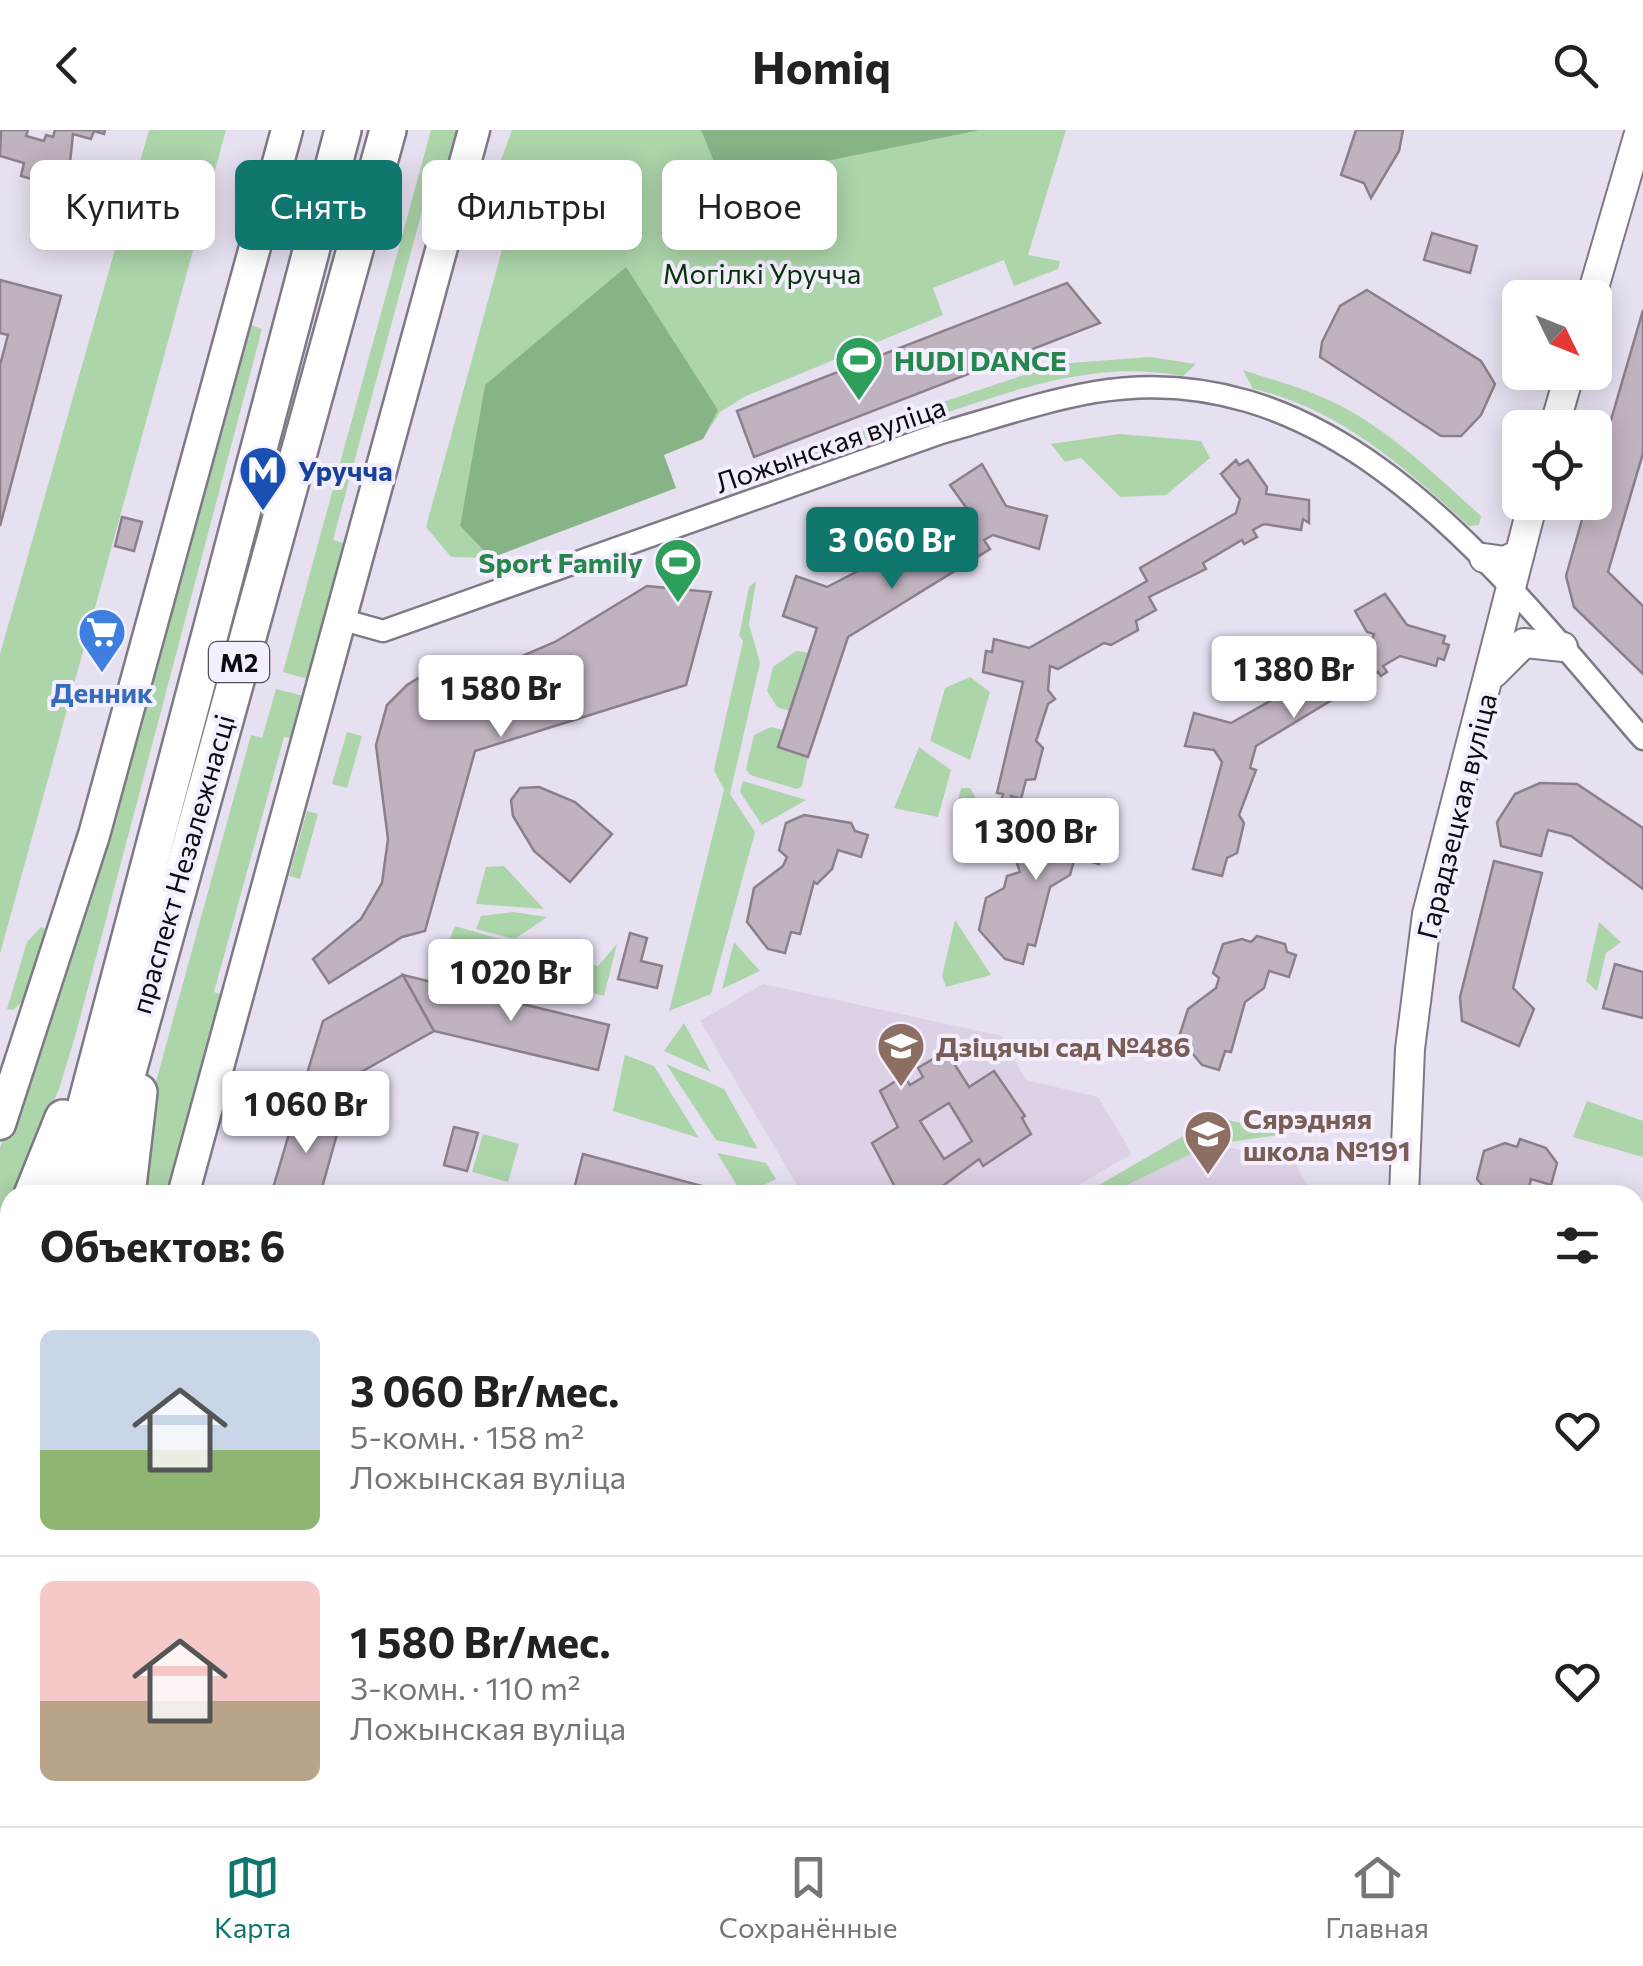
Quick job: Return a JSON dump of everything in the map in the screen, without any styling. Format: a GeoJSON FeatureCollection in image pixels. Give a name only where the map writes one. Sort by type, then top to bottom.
{"type":"FeatureCollection","features":[{"type":"Feature","properties":{"kind":"highway","name":"праспект Незалежнасці"},"geometry":{"type":"LineString","coordinates":[[96,1185],[131,993],[342,130]]}},
{"type":"Feature","properties":{"kind":"highway","name":"праспект Незалежнасці"},"geometry":{"type":"LineString","coordinates":[[65,1185],[131,993],[388,130]]}},
{"type":"Feature","properties":{"kind":"highway"},"geometry":{"type":"LineString","coordinates":[[37,1185],[131,993]]}},
{"type":"Feature","properties":{"kind":"highway"},"geometry":{"type":"LineString","coordinates":[[127,1185],[131,993]]}},
{"type":"Feature","properties":{"kind":"main road"},"geometry":{"type":"LineString","coordinates":[[0,1124],[94,835],[287,130]]}},
{"type":"Feature","properties":{"kind":"main road"},"geometry":{"type":"LineString","coordinates":[[186,1185],[474,130]]}},
{"type":"Feature","properties":{"kind":"street"},"geometry":{"type":"LineString","coordinates":[[1596,280],[1640,130]]}},
{"type":"Feature","properties":{"kind":"street","name":"Ложынская вуліца"},"geometry":{"type":"LineString","coordinates":[[340,620],[383,631],[941,433],[1096,392],[1183,391],[1292,415],[1379,466],[1484,558],[1643,739]]}},
{"type":"Feature","properties":{"kind":"street","name":"Гарадзецкая вуліца"},"geometry":{"type":"LineString","coordinates":[[1404,1185],[1410,1049],[1427,914],[1528,520]]}},
{"type":"Feature","properties":{"kind":"street"},"geometry":{"type":"LineString","coordinates":[[1484,558],[1504,561],[1519,554]]}},
{"type":"Feature","properties":{"kind":"street"},"geometry":{"type":"LineString","coordinates":[[1490,679],[1524,643],[1563,647]]}},
{"type":"Feature","properties":{"kind":"shaded area","name":"Дзіцячы сад №486"},"geometry":{"type":"Polygon","coordinates":[[[763,984],[1002,1036],[1026,1080],[1098,1097],[1132,1154],[1078,1185],[797,1185],[700,1021],[763,984]]]}},
{"type":"Feature","properties":{"kind":"shaded area","name":"Сярэдняя школа №191"},"geometry":{"type":"Polygon","coordinates":[[[1179,1139],[1294,1159],[1306,1185],[1099,1185],[1179,1139]]]}},
{"type":"Feature","properties":{"kind":"green space"},"geometry":{"type":"Polygon","coordinates":[[[149,130],[226,130],[215,170],[215,160],[140,160],[149,130]]]}},
{"type":"Feature","properties":{"kind":"green space"},"geometry":{"type":"Polygon","coordinates":[[[431,130],[461,130],[452,160],[423,160],[431,130]]]}},
{"type":"Feature","properties":{"kind":"green space","name":"Могілкі Уручча"},"geometry":{"type":"Polygon","coordinates":[[[512,130],[701,130],[713,160],[662,160],[662,250],[837,250],[837,160],[832,160],[981,130],[1066,130],[1028,255],[1060,261],[1058,269],[1014,286],[1004,260],[933,288],[943,315],[746,396],[720,412],[703,439],[718,409],[485,385],[460,526],[491,558],[451,557],[426,527],[502,250],[642,250],[642,160],[501,160],[512,130]]]}},
{"type":"Feature","properties":{"kind":"green space"},"geometry":{"type":"Polygon","coordinates":[[[701,130],[981,130],[832,160],[713,160],[701,130]]]}},
{"type":"Feature","properties":{"kind":"green space"},"geometry":{"type":"Polygon","coordinates":[[[422,163],[422,211],[333,540],[347,544],[310,680],[283,672],[398,250],[402,250],[402,236],[422,163]]]}},
{"type":"Feature","properties":{"kind":"green space"},"geometry":{"type":"Polygon","coordinates":[[[115,250],[193,250],[0,954],[0,654],[115,250]]]}},
{"type":"Feature","properties":{"kind":"green space"},"geometry":{"type":"Polygon","coordinates":[[[626,267],[718,410],[703,439],[664,455],[676,488],[491,558],[460,526],[485,385],[626,267]]]}},
{"type":"Feature","properties":{"kind":"green space"},"geometry":{"type":"Polygon","coordinates":[[[248,324],[262,329],[76,1033],[60,1086],[20,1185],[0,1185],[0,1148],[21,1086],[43,1042],[86,914],[248,324]]]}},
{"type":"Feature","properties":{"kind":"green space"},"geometry":{"type":"Polygon","coordinates":[[[1150,357],[1196,364],[1183,376],[1121,371],[1062,379],[945,413],[943,402],[1057,364],[1150,357]]]}},
{"type":"Feature","properties":{"kind":"green space"},"geometry":{"type":"Polygon","coordinates":[[[1243,370],[1317,395],[1362,418],[1404,448],[1481,516],[1479,525],[1469,526],[1395,462],[1342,425],[1314,410],[1253,389],[1243,370]]]}},
{"type":"Feature","properties":{"kind":"green space"},"geometry":{"type":"Polygon","coordinates":[[[925,409],[928,419],[735,485],[734,477],[925,409]]]}},
{"type":"Feature","properties":{"kind":"green space"},"geometry":{"type":"Polygon","coordinates":[[[1119,434],[1201,441],[1210,458],[1166,495],[1120,497],[1081,458],[1065,462],[1051,444],[1119,434]]]}},
{"type":"Feature","properties":{"kind":"green space"},"geometry":{"type":"Polygon","coordinates":[[[756,581],[749,624],[760,663],[730,794],[755,832],[711,994],[669,1011],[724,790],[714,770],[743,641],[739,636],[749,587],[756,581]]]}},
{"type":"Feature","properties":{"kind":"green space"},"geometry":{"type":"Polygon","coordinates":[[[796,651],[809,653],[790,711],[777,707],[767,691],[773,667],[796,651]]]}},
{"type":"Feature","properties":{"kind":"green space"},"geometry":{"type":"Polygon","coordinates":[[[970,677],[990,692],[970,760],[930,741],[945,688],[970,677]]]}},
{"type":"Feature","properties":{"kind":"green space"},"geometry":{"type":"Polygon","coordinates":[[[276,689],[307,697],[296,739],[284,737],[214,992],[225,996],[178,1185],[142,1185],[154,1089],[251,735],[262,738],[276,689]]]}},
{"type":"Feature","properties":{"kind":"green space"},"geometry":{"type":"Polygon","coordinates":[[[771,727],[783,730],[778,747],[808,757],[802,786],[797,789],[750,775],[746,769],[754,735],[771,727]]]}},
{"type":"Feature","properties":{"kind":"green space"},"geometry":{"type":"Polygon","coordinates":[[[347,732],[362,736],[347,788],[332,784],[347,732]]]}},
{"type":"Feature","properties":{"kind":"green space"},"geometry":{"type":"Polygon","coordinates":[[[919,747],[951,770],[938,817],[894,808],[919,747]]]}},
{"type":"Feature","properties":{"kind":"green space"},"geometry":{"type":"Polygon","coordinates":[[[743,781],[806,800],[762,825],[740,792],[743,781]]]}},
{"type":"Feature","properties":{"kind":"green space"},"geometry":{"type":"Polygon","coordinates":[[[961,788],[970,788],[988,818],[967,825],[953,822],[961,788]]]}},
{"type":"Feature","properties":{"kind":"green space"},"geometry":{"type":"Polygon","coordinates":[[[307,811],[318,814],[300,879],[289,876],[307,811]]]}},
{"type":"Feature","properties":{"kind":"green space"},"geometry":{"type":"Polygon","coordinates":[[[504,866],[544,909],[476,904],[486,867],[504,866]]]}},
{"type":"Feature","properties":{"kind":"green space"},"geometry":{"type":"Polygon","coordinates":[[[513,912],[547,917],[515,939],[476,929],[481,916],[513,912]]]}},
{"type":"Feature","properties":{"kind":"green space"},"geometry":{"type":"Polygon","coordinates":[[[955,920],[991,975],[946,987],[942,976],[955,920]]]}},
{"type":"Feature","properties":{"kind":"green space"},"geometry":{"type":"Polygon","coordinates":[[[1599,922],[1621,942],[1606,953],[1597,991],[1586,981],[1599,922]]]}},
{"type":"Feature","properties":{"kind":"green space"},"geometry":{"type":"Polygon","coordinates":[[[455,926],[544,952],[538,965],[449,941],[455,926]]]}},
{"type":"Feature","properties":{"kind":"green space"},"geometry":{"type":"Polygon","coordinates":[[[41,927],[48,930],[25,999],[13,1010],[7,1009],[27,942],[41,927]]]}},
{"type":"Feature","properties":{"kind":"green space"},"geometry":{"type":"Polygon","coordinates":[[[734,942],[760,971],[722,989],[734,942]]]}},
{"type":"Feature","properties":{"kind":"green space"},"geometry":{"type":"Polygon","coordinates":[[[617,944],[604,996],[578,989],[572,983],[577,961],[598,966],[617,944]]]}},
{"type":"Feature","properties":{"kind":"green space"},"geometry":{"type":"Polygon","coordinates":[[[684,1023],[711,1072],[664,1051],[684,1023]]]}},
{"type":"Feature","properties":{"kind":"green space"},"geometry":{"type":"Polygon","coordinates":[[[625,1055],[654,1066],[699,1138],[613,1111],[625,1055]]]}},
{"type":"Feature","properties":{"kind":"green space"},"geometry":{"type":"Polygon","coordinates":[[[666,1064],[724,1089],[758,1149],[716,1140],[666,1064]]]}},
{"type":"Feature","properties":{"kind":"green space"},"geometry":{"type":"Polygon","coordinates":[[[1587,1101],[1643,1121],[1643,1157],[1573,1137],[1587,1101]]]}},
{"type":"Feature","properties":{"kind":"green space"},"geometry":{"type":"Polygon","coordinates":[[[1216,1117],[1287,1134],[1209,1145],[1127,1185],[1099,1185],[1216,1117]]]}},
{"type":"Feature","properties":{"kind":"green space"},"geometry":{"type":"Polygon","coordinates":[[[483,1134],[519,1144],[508,1182],[472,1172],[483,1134]]]}},
{"type":"Feature","properties":{"kind":"green space"},"geometry":{"type":"Polygon","coordinates":[[[717,1153],[766,1163],[776,1179],[764,1185],[737,1185],[717,1153]]]}},
{"type":"Feature","properties":{"kind":"building"},"geometry":{"type":"Polygon","coordinates":[[[1,130],[28,130],[26,136],[44,141],[46,135],[53,137],[55,130],[105,130],[104,134],[94,131],[91,139],[73,134],[70,160],[30,160],[30,179],[21,176],[24,163],[0,156],[1,130]]]}},
{"type":"Feature","properties":{"kind":"building"},"geometry":{"type":"Polygon","coordinates":[[[1356,130],[1403,130],[1399,151],[1371,198],[1364,183],[1341,175],[1356,130]]]}},
{"type":"Feature","properties":{"kind":"building"},"geometry":{"type":"Polygon","coordinates":[[[1432,233],[1477,246],[1470,273],[1424,260],[1432,233]]]}},
{"type":"Feature","properties":{"kind":"building"},"geometry":{"type":"Polygon","coordinates":[[[0,280],[61,296],[0,526],[0,365],[8,335],[0,333],[0,280]]]}},
{"type":"Feature","properties":{"kind":"building"},"geometry":{"type":"Polygon","coordinates":[[[1067,283],[1100,323],[754,457],[737,411],[1067,283]]]}},
{"type":"Feature","properties":{"kind":"building"},"geometry":{"type":"Polygon","coordinates":[[[1367,290],[1481,361],[1495,384],[1481,415],[1461,436],[1441,436],[1320,357],[1322,342],[1340,306],[1367,290]]]}},
{"type":"Feature","properties":{"kind":"building"},"geometry":{"type":"Polygon","coordinates":[[[1643,310],[1643,453],[1608,572],[1643,606],[1643,674],[1574,607],[1566,576],[1582,520],[1612,520],[1612,417],[1643,310]]]}},
{"type":"Feature","properties":{"kind":"building"},"geometry":{"type":"Polygon","coordinates":[[[1236,460],[1239,465],[1248,460],[1267,487],[1266,494],[1309,500],[1309,523],[1303,519],[1301,530],[1264,524],[1253,530],[1257,537],[1244,544],[1242,540],[1203,563],[1206,569],[1149,597],[1156,610],[1136,621],[1138,630],[1111,645],[1104,643],[1058,669],[1050,666],[1048,690],[1055,699],[1048,704],[1036,741],[1043,748],[1035,779],[1026,780],[1021,799],[1011,796],[1012,804],[1001,801],[1003,794],[997,793],[1023,682],[983,672],[986,651],[992,652],[994,639],[1029,648],[1147,581],[1140,568],[1236,513],[1240,499],[1221,474],[1236,460]]]}},
{"type":"Feature","properties":{"kind":"building"},"geometry":{"type":"Polygon","coordinates":[[[982,464],[1006,506],[1047,516],[1039,549],[993,535],[984,540],[990,549],[848,637],[808,757],[778,747],[817,628],[783,616],[796,576],[827,587],[970,513],[950,485],[982,464]]]}},
{"type":"Feature","properties":{"kind":"building"},"geometry":{"type":"Polygon","coordinates":[[[122,517],[142,522],[134,551],[115,546],[122,517]]]}},
{"type":"Feature","properties":{"kind":"building"},"geometry":{"type":"Polygon","coordinates":[[[647,586],[711,592],[686,685],[475,751],[425,931],[402,937],[329,983],[313,959],[361,919],[382,883],[388,839],[376,745],[387,705],[407,685],[433,669],[513,660],[555,642],[647,586]]]}},
{"type":"Feature","properties":{"kind":"building"},"geometry":{"type":"Polygon","coordinates":[[[1385,594],[1407,625],[1445,636],[1443,643],[1449,645],[1444,660],[1438,658],[1436,666],[1400,656],[1383,666],[1387,672],[1381,676],[1378,672],[1256,746],[1250,768],[1256,770],[1239,815],[1244,823],[1237,853],[1227,858],[1222,876],[1193,869],[1222,762],[1214,750],[1185,746],[1194,713],[1231,723],[1370,645],[1374,634],[1367,632],[1355,611],[1385,594]]]}},
{"type":"Feature","properties":{"kind":"building"},"geometry":{"type":"Polygon","coordinates":[[[1540,783],[1577,784],[1643,828],[1643,889],[1571,836],[1548,830],[1541,856],[1501,846],[1497,822],[1515,794],[1540,783]]]}},
{"type":"Feature","properties":{"kind":"building"},"geometry":{"type":"Polygon","coordinates":[[[539,787],[575,802],[612,834],[570,882],[534,851],[513,816],[511,800],[520,788],[539,787]]]}},
{"type":"Feature","properties":{"kind":"building"},"geometry":{"type":"Polygon","coordinates":[[[804,815],[851,823],[855,831],[868,835],[861,857],[838,850],[832,869],[817,884],[814,882],[800,934],[791,932],[785,953],[768,949],[747,922],[754,888],[783,866],[787,857],[779,850],[786,823],[804,815]]]}},
{"type":"Feature","properties":{"kind":"building"},"geometry":{"type":"Polygon","coordinates":[[[1064,818],[1094,826],[1096,837],[1106,840],[1099,864],[1075,857],[1070,875],[1050,887],[1035,946],[1028,944],[1023,964],[1005,959],[979,930],[986,898],[1004,888],[1007,876],[1020,872],[1015,858],[1022,830],[1041,820],[1056,824],[1064,818]]]}},
{"type":"Feature","properties":{"kind":"building"},"geometry":{"type":"Polygon","coordinates":[[[1494,861],[1542,873],[1513,988],[1534,1009],[1519,1046],[1462,1021],[1460,997],[1494,861]]]}},
{"type":"Feature","properties":{"kind":"building"},"geometry":{"type":"Polygon","coordinates":[[[630,933],[647,938],[641,961],[662,966],[657,988],[618,979],[630,933]]]}},
{"type":"Feature","properties":{"kind":"building"},"geometry":{"type":"Polygon","coordinates":[[[1257,936],[1285,944],[1287,952],[1296,955],[1289,977],[1269,971],[1264,988],[1245,1002],[1231,1052],[1225,1051],[1219,1070],[1202,1065],[1179,1037],[1188,1009],[1216,988],[1219,978],[1213,973],[1223,944],[1242,939],[1251,942],[1257,936]]]}},
{"type":"Feature","properties":{"kind":"building"},"geometry":{"type":"Polygon","coordinates":[[[1615,964],[1643,972],[1643,1018],[1603,1008],[1615,964]]]}},
{"type":"Feature","properties":{"kind":"building"},"geometry":{"type":"Polygon","coordinates":[[[403,975],[434,1031],[354,1076],[340,1123],[296,1110],[323,1021],[403,975]]]}},
{"type":"Feature","properties":{"kind":"building"},"geometry":{"type":"Polygon","coordinates":[[[403,975],[609,1025],[598,1070],[434,1031],[403,975]]]}},
{"type":"Feature","properties":{"kind":"building"},"geometry":{"type":"Polygon","coordinates":[[[946,1051],[969,1087],[994,1071],[1025,1116],[1022,1118],[1031,1134],[983,1166],[979,1159],[944,1185],[894,1185],[872,1143],[898,1127],[880,1091],[904,1076],[910,1085],[923,1077],[918,1068],[946,1051]],[[949,1103],[920,1121],[944,1159],[972,1141],[949,1103]]]}},
{"type":"Feature","properties":{"kind":"building"},"geometry":{"type":"Polygon","coordinates":[[[296,1110],[340,1123],[323,1185],[274,1185],[296,1110]]]}},
{"type":"Feature","properties":{"kind":"building"},"geometry":{"type":"Polygon","coordinates":[[[454,1127],[478,1133],[467,1171],[444,1165],[454,1127]]]}},
{"type":"Feature","properties":{"kind":"building"},"geometry":{"type":"Polygon","coordinates":[[[1520,1139],[1546,1148],[1557,1163],[1551,1185],[1531,1179],[1530,1185],[1482,1185],[1477,1179],[1484,1151],[1505,1143],[1517,1147],[1520,1139]]]}},
{"type":"Feature","properties":{"kind":"building"},"geometry":{"type":"Polygon","coordinates":[[[583,1154],[698,1185],[575,1185],[583,1154]]]}},
{"type":"Feature","properties":{"kind":"place","name":"HUDI DANCE"},"geometry":{"type":"Point","coordinates":[859,402]}},
{"type":"Feature","properties":{"kind":"place","name":"Уручча"},"geometry":{"type":"Point","coordinates":[263,512]}},
{"type":"Feature","properties":{"kind":"place","name":"Sport Family"},"geometry":{"type":"Point","coordinates":[678,604]}},
{"type":"Feature","properties":{"kind":"place","name":"Денник"},"geometry":{"type":"Point","coordinates":[102,674]}},
{"type":"Feature","properties":{"kind":"place","name":"Дзіцячы сад №486"},"geometry":{"type":"Point","coordinates":[901,1088]}},
{"type":"Feature","properties":{"kind":"place","name":"Сярэдняя школа №191"},"geometry":{"type":"Point","coordinates":[1208,1176]}}]}
